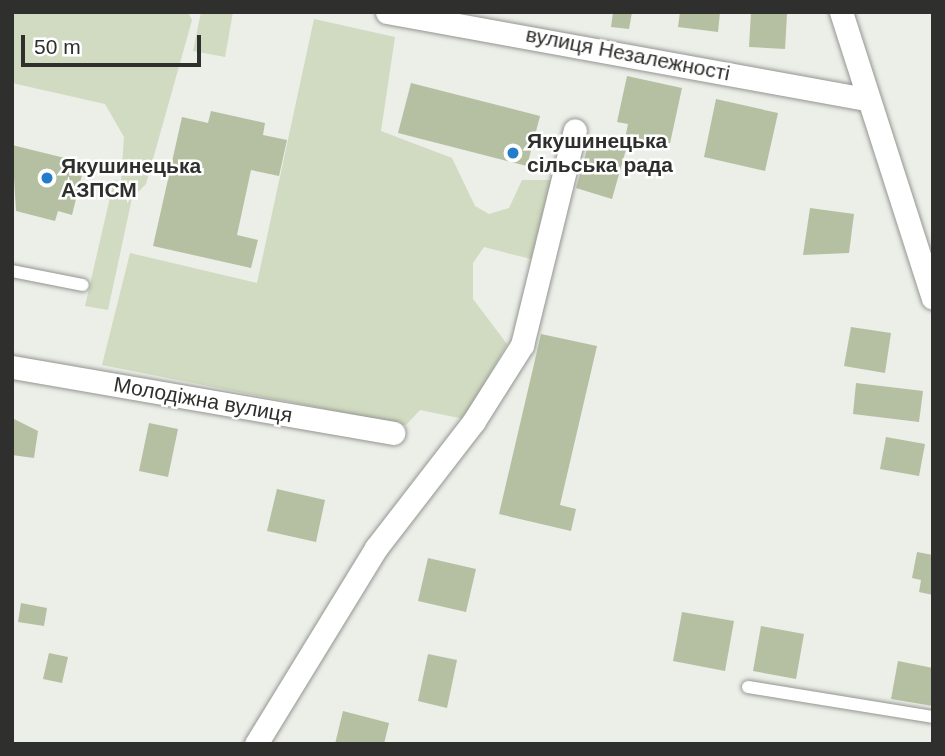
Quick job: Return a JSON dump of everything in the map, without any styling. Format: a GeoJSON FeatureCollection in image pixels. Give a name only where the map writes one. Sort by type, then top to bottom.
{"type":"FeatureCollection","features":[{"type":"Feature","properties":{"kind":"street","name":"вулиця Незалежності"},"geometry":{"type":"LineString","coordinates":[[387,12],[868,99]]}},
{"type":"Feature","properties":{"kind":"street"},"geometry":{"type":"LineString","coordinates":[[841,12],[933,298]]}},
{"type":"Feature","properties":{"kind":"street"},"geometry":{"type":"LineString","coordinates":[[256,744],[376,548],[474,421],[522,345],[575,130]]}},
{"type":"Feature","properties":{"kind":"street","name":"Молодіжна вулиця"},"geometry":{"type":"LineString","coordinates":[[12,367],[393,433]]}},
{"type":"Feature","properties":{"kind":"lane"},"geometry":{"type":"LineString","coordinates":[[12,271],[83,285]]}},
{"type":"Feature","properties":{"kind":"lane"},"geometry":{"type":"LineString","coordinates":[[748,687],[933,717]]}},
{"type":"Feature","properties":{"kind":"green space"},"geometry":{"type":"Polygon","coordinates":[[[12,12],[188,12],[192,20],[146,184],[132,198],[108,310],[85,306],[114,180],[121,181],[124,137],[105,104],[12,83],[12,12]]]}},
{"type":"Feature","properties":{"kind":"green space"},"geometry":{"type":"Polygon","coordinates":[[[201,12],[233,12],[225,57],[193,51],[201,12]]]}},
{"type":"Feature","properties":{"kind":"green space"},"geometry":{"type":"Polygon","coordinates":[[[314,19],[395,37],[381,131],[452,158],[475,206],[489,214],[509,208],[522,180],[551,180],[531,259],[484,247],[473,263],[473,299],[507,344],[464,419],[420,410],[406,425],[102,365],[130,253],[257,283],[314,19]]]}},
{"type":"Feature","properties":{"kind":"building"},"geometry":{"type":"Polygon","coordinates":[[[613,12],[632,12],[629,29],[611,27],[613,12]]]}},
{"type":"Feature","properties":{"kind":"building"},"geometry":{"type":"Polygon","coordinates":[[[680,12],[720,12],[718,32],[678,27],[680,12]]]}},
{"type":"Feature","properties":{"kind":"building"},"geometry":{"type":"Polygon","coordinates":[[[751,12],[787,14],[785,49],[749,47],[751,12]]]}},
{"type":"Feature","properties":{"kind":"building"},"geometry":{"type":"Polygon","coordinates":[[[627,76],[682,88],[669,148],[625,138],[628,124],[617,122],[627,76]]]}},
{"type":"Feature","properties":{"kind":"building"},"geometry":{"type":"Polygon","coordinates":[[[411,83],[540,116],[527,166],[398,133],[411,83]]]}},
{"type":"Feature","properties":{"kind":"building"},"geometry":{"type":"Polygon","coordinates":[[[716,99],[778,113],[765,171],[704,157],[716,99]]]}},
{"type":"Feature","properties":{"kind":"building"},"geometry":{"type":"Polygon","coordinates":[[[211,111],[265,123],[263,135],[287,140],[279,176],[251,170],[237,235],[258,240],[251,268],[153,246],[182,117],[208,123],[211,111]]]}},
{"type":"Feature","properties":{"kind":"building"},"geometry":{"type":"Polygon","coordinates":[[[591,135],[627,146],[612,199],[576,188],[591,135]]]}},
{"type":"Feature","properties":{"kind":"building","name":"Якушинецька АЗПСМ"},"geometry":{"type":"Polygon","coordinates":[[[12,145],[85,163],[72,215],[58,211],[55,221],[16,211],[12,145]]]}},
{"type":"Feature","properties":{"kind":"building"},"geometry":{"type":"Polygon","coordinates":[[[810,208],[854,214],[849,253],[803,255],[810,208]]]}},
{"type":"Feature","properties":{"kind":"building"},"geometry":{"type":"Polygon","coordinates":[[[851,327],[891,333],[885,373],[844,366],[851,327]]]}},
{"type":"Feature","properties":{"kind":"building"},"geometry":{"type":"Polygon","coordinates":[[[541,334],[597,346],[560,505],[576,509],[571,531],[499,514],[541,334]]]}},
{"type":"Feature","properties":{"kind":"building"},"geometry":{"type":"Polygon","coordinates":[[[856,383],[923,391],[919,422],[853,414],[856,383]]]}},
{"type":"Feature","properties":{"kind":"building"},"geometry":{"type":"Polygon","coordinates":[[[12,418],[38,431],[34,458],[12,455],[12,418]]]}},
{"type":"Feature","properties":{"kind":"building"},"geometry":{"type":"Polygon","coordinates":[[[149,423],[178,429],[168,477],[139,471],[149,423]]]}},
{"type":"Feature","properties":{"kind":"building"},"geometry":{"type":"Polygon","coordinates":[[[886,437],[925,444],[919,476],[880,469],[886,437]]]}},
{"type":"Feature","properties":{"kind":"building"},"geometry":{"type":"Polygon","coordinates":[[[277,489],[325,500],[316,542],[267,531],[277,489]]]}},
{"type":"Feature","properties":{"kind":"building"},"geometry":{"type":"Polygon","coordinates":[[[917,552],[933,555],[933,595],[919,592],[921,580],[912,578],[917,552]]]}},
{"type":"Feature","properties":{"kind":"building"},"geometry":{"type":"Polygon","coordinates":[[[428,558],[476,569],[466,612],[418,601],[428,558]]]}},
{"type":"Feature","properties":{"kind":"building"},"geometry":{"type":"Polygon","coordinates":[[[21,603],[47,608],[44,626],[18,622],[21,603]]]}},
{"type":"Feature","properties":{"kind":"building"},"geometry":{"type":"Polygon","coordinates":[[[682,612],[734,621],[725,671],[673,661],[682,612]]]}},
{"type":"Feature","properties":{"kind":"building"},"geometry":{"type":"Polygon","coordinates":[[[761,626],[804,634],[796,679],[753,671],[761,626]]]}},
{"type":"Feature","properties":{"kind":"building"},"geometry":{"type":"Polygon","coordinates":[[[49,653],[68,657],[62,683],[43,679],[49,653]]]}},
{"type":"Feature","properties":{"kind":"building"},"geometry":{"type":"Polygon","coordinates":[[[428,654],[457,660],[447,708],[418,701],[428,654]]]}},
{"type":"Feature","properties":{"kind":"building"},"geometry":{"type":"Polygon","coordinates":[[[898,661],[933,668],[933,706],[891,699],[898,661]]]}},
{"type":"Feature","properties":{"kind":"building"},"geometry":{"type":"Polygon","coordinates":[[[343,711],[389,723],[384,744],[335,744],[343,711]]]}},
{"type":"Feature","properties":{"kind":"place","name":"Якушинецька сільська рада"},"geometry":{"type":"Point","coordinates":[513,153]}},
{"type":"Feature","properties":{"kind":"place","name":"Якушинецька АЗПСМ"},"geometry":{"type":"Point","coordinates":[47,178]}}]}
